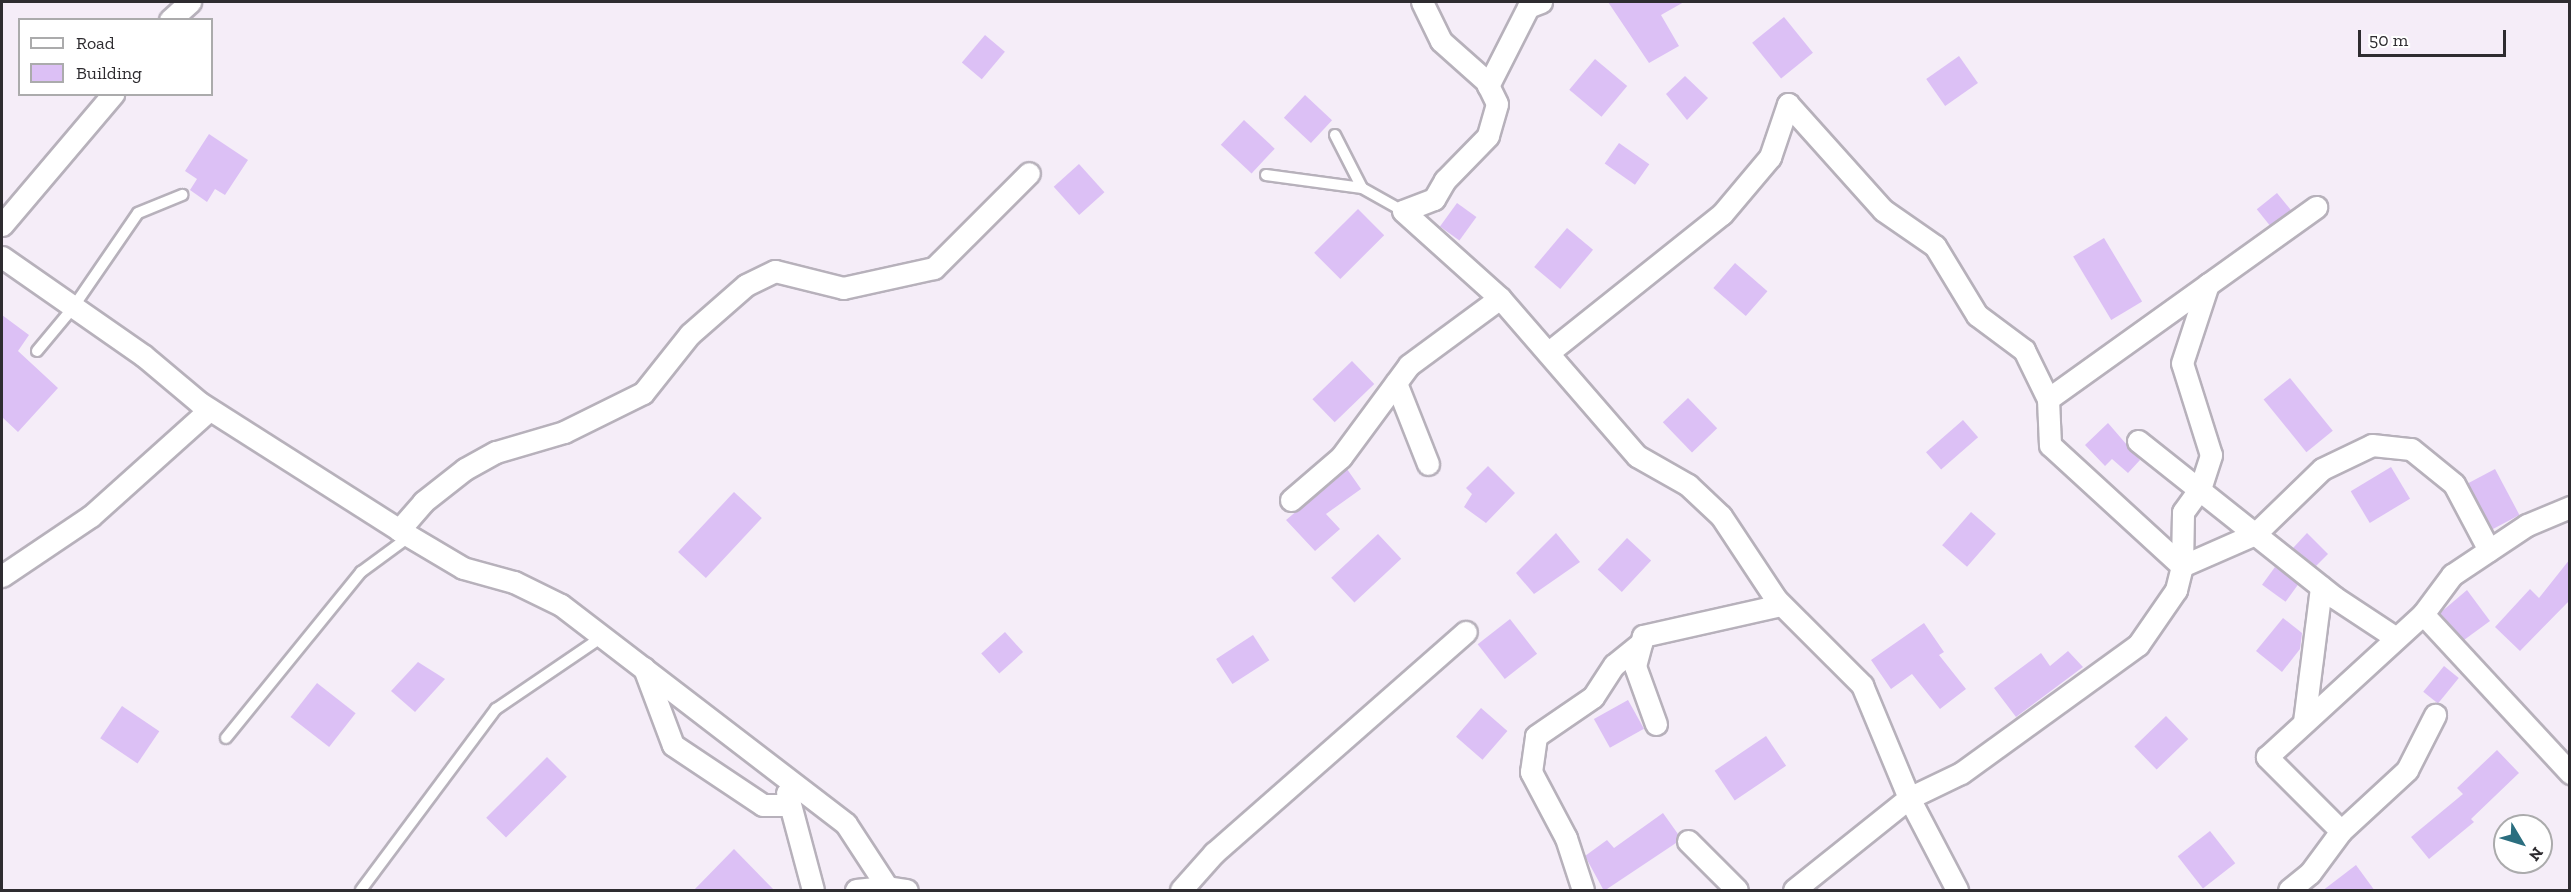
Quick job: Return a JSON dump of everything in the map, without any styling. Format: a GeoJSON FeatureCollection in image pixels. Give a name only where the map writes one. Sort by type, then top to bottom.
{"type":"FeatureCollection","features":[{"type":"Feature","properties":{"kind":"street"},"geometry":{"type":"LineString","coordinates":[[172,18],[190,2]]}},
{"type":"Feature","properties":{"kind":"street"},"geometry":{"type":"LineString","coordinates":[[1422,2],[1441,41],[1488,86],[1497,104],[1488,136],[1434,199],[1403,211],[1500,298],[1549,352],[1636,456],[1688,486],[1721,516],[1781,604],[1862,685],[1909,798],[1957,891]]}},
{"type":"Feature","properties":{"kind":"street"},"geometry":{"type":"LineString","coordinates":[[1488,86],[1528,7],[1541,2]]}},
{"type":"Feature","properties":{"kind":"street"},"geometry":{"type":"LineString","coordinates":[[2,225],[110,96]]}},
{"type":"Feature","properties":{"kind":"street"},"geometry":{"type":"LineString","coordinates":[[1549,352],[1722,214],[1770,157],[1788,104],[1883,210],[1935,246],[1977,315],[2024,350],[2049,399],[2050,445],[2182,566]]}},
{"type":"Feature","properties":{"kind":"street"},"geometry":{"type":"LineString","coordinates":[[405,533],[423,502],[465,469],[496,452],[564,432],[643,393],[690,334],[746,285],[775,271],[843,288],[934,268],[1029,173]]}},
{"type":"Feature","properties":{"kind":"street"},"geometry":{"type":"LineString","coordinates":[[2049,399],[2316,207]]}},
{"type":"Feature","properties":{"kind":"street"},"geometry":{"type":"LineString","coordinates":[[2,257],[72,309],[144,356],[209,410],[405,533],[463,568],[514,582],[561,605],[846,824],[897,889]]}},
{"type":"Feature","properties":{"kind":"street"},"geometry":{"type":"LineString","coordinates":[[1794,891],[1909,798],[1961,773],[2138,645],[2176,590],[2182,566],[2183,512],[2200,489],[2211,455],[2182,363],[2208,284]]}},
{"type":"Feature","properties":{"kind":"street"},"geometry":{"type":"LineString","coordinates":[[1291,500],[1341,457],[1409,365],[1500,298]]}},
{"type":"Feature","properties":{"kind":"street"},"geometry":{"type":"LineString","coordinates":[[1396,383],[1428,464]]}},
{"type":"Feature","properties":{"kind":"street"},"geometry":{"type":"LineString","coordinates":[[2,576],[92,516],[209,410]]}},
{"type":"Feature","properties":{"kind":"street"},"geometry":{"type":"LineString","coordinates":[[2138,441],[2321,587],[2396,638]]}},
{"type":"Feature","properties":{"kind":"street"},"geometry":{"type":"LineString","coordinates":[[2182,566],[2255,534],[2322,469],[2372,445],[2411,448],[2454,484],[2489,550]]}},
{"type":"Feature","properties":{"kind":"street"},"geometry":{"type":"LineString","coordinates":[[2341,831],[2267,757],[2423,614],[2452,575],[2527,525],[2570,507]]}},
{"type":"Feature","properties":{"kind":"street"},"geometry":{"type":"LineString","coordinates":[[2304,722],[2321,587]]}},
{"type":"Feature","properties":{"kind":"street"},"geometry":{"type":"LineString","coordinates":[[1656,724],[1635,666],[1643,636],[1781,604]]}},
{"type":"Feature","properties":{"kind":"street"},"geometry":{"type":"LineString","coordinates":[[2423,614],[2570,772]]}},
{"type":"Feature","properties":{"kind":"street"},"geometry":{"type":"LineString","coordinates":[[1181,891],[1214,853],[1466,632]]}},
{"type":"Feature","properties":{"kind":"street"},"geometry":{"type":"LineString","coordinates":[[1583,891],[1566,838],[1531,772],[1536,736],[1593,697],[1614,665],[1641,643]]}},
{"type":"Feature","properties":{"kind":"street"},"geometry":{"type":"LineString","coordinates":[[644,668],[673,745],[763,805],[790,805]]}},
{"type":"Feature","properties":{"kind":"street"},"geometry":{"type":"LineString","coordinates":[[2289,891],[2310,873],[2341,831],[2407,770],[2435,715]]}},
{"type":"Feature","properties":{"kind":"street"},"geometry":{"type":"LineString","coordinates":[[782,775],[813,891]]}},
{"type":"Feature","properties":{"kind":"street"},"geometry":{"type":"LineString","coordinates":[[1688,841],[1737,891]]}},
{"type":"Feature","properties":{"kind":"street"},"geometry":{"type":"LineString","coordinates":[[856,891],[897,889]]}},
{"type":"Feature","properties":{"kind":"lane"},"geometry":{"type":"LineString","coordinates":[[1335,135],[1362,188]]}},
{"type":"Feature","properties":{"kind":"lane"},"geometry":{"type":"LineString","coordinates":[[1266,175],[1362,188],[1403,211]]}},
{"type":"Feature","properties":{"kind":"lane"},"geometry":{"type":"LineString","coordinates":[[37,351],[72,309],[138,213],[182,195]]}},
{"type":"Feature","properties":{"kind":"lane"},"geometry":{"type":"LineString","coordinates":[[226,738],[361,572],[405,533]]}},
{"type":"Feature","properties":{"kind":"lane"},"geometry":{"type":"LineString","coordinates":[[361,891],[496,709],[602,637]]}},
{"type":"Feature","properties":{"kind":"building"},"geometry":{"type":"Polygon","coordinates":[[[1608,2],[1684,2],[1661,15],[1679,46],[1649,63],[1608,2]]]}},
{"type":"Feature","properties":{"kind":"building"},"geometry":{"type":"Polygon","coordinates":[[[1784,17],[1813,53],[1781,79],[1752,43],[1784,17]]]}},
{"type":"Feature","properties":{"kind":"building"},"geometry":{"type":"Polygon","coordinates":[[[985,35],[1005,52],[982,79],[962,63],[985,35]]]}},
{"type":"Feature","properties":{"kind":"building"},"geometry":{"type":"Polygon","coordinates":[[[1959,56],[1978,83],[1945,106],[1926,79],[1959,56]]]}},
{"type":"Feature","properties":{"kind":"building"},"geometry":{"type":"Polygon","coordinates":[[[1595,59],[1627,86],[1601,117],[1569,90],[1595,59]]]}},
{"type":"Feature","properties":{"kind":"building"},"geometry":{"type":"Polygon","coordinates":[[[1685,76],[1708,98],[1687,120],[1666,94],[1685,76]]]}},
{"type":"Feature","properties":{"kind":"building"},"geometry":{"type":"Polygon","coordinates":[[[1305,95],[1332,120],[1311,143],[1284,118],[1305,95]]]}},
{"type":"Feature","properties":{"kind":"building"},"geometry":{"type":"Polygon","coordinates":[[[1244,120],[1275,149],[1252,174],[1221,145],[1244,120]]]}},
{"type":"Feature","properties":{"kind":"building"},"geometry":{"type":"Polygon","coordinates":[[[209,134],[248,160],[225,195],[215,189],[207,202],[190,190],[197,179],[185,171],[209,134]]]}},
{"type":"Feature","properties":{"kind":"building"},"geometry":{"type":"Polygon","coordinates":[[[1619,143],[1649,164],[1635,185],[1605,163],[1619,143]]]}},
{"type":"Feature","properties":{"kind":"building"},"geometry":{"type":"Polygon","coordinates":[[[1079,164],[1104,192],[1079,215],[1054,187],[1079,164]]]}},
{"type":"Feature","properties":{"kind":"building"},"geometry":{"type":"Polygon","coordinates":[[[2277,193],[2291,210],[2271,226],[2257,209],[2277,193]]]}},
{"type":"Feature","properties":{"kind":"building"},"geometry":{"type":"Polygon","coordinates":[[[1457,203],[1476,217],[1459,241],[1440,226],[1457,203]]]}},
{"type":"Feature","properties":{"kind":"building"},"geometry":{"type":"Polygon","coordinates":[[[1358,209],[1384,235],[1340,279],[1314,253],[1358,209]]]}},
{"type":"Feature","properties":{"kind":"building"},"geometry":{"type":"Polygon","coordinates":[[[1567,228],[1593,250],[1560,289],[1534,267],[1567,228]]]}},
{"type":"Feature","properties":{"kind":"building"},"geometry":{"type":"Polygon","coordinates":[[[2104,238],[2142,301],[2111,320],[2073,257],[2104,238]]]}},
{"type":"Feature","properties":{"kind":"building"},"geometry":{"type":"Polygon","coordinates":[[[1735,263],[1767,291],[1746,316],[1713,288],[1735,263]]]}},
{"type":"Feature","properties":{"kind":"building"},"geometry":{"type":"Polygon","coordinates":[[[2,315],[29,335],[18,351],[58,388],[18,432],[2,417],[2,315]]]}},
{"type":"Feature","properties":{"kind":"building"},"geometry":{"type":"Polygon","coordinates":[[[1352,361],[1374,384],[1335,422],[1312,399],[1352,361]]]}},
{"type":"Feature","properties":{"kind":"building"},"geometry":{"type":"Polygon","coordinates":[[[2290,378],[2333,431],[2306,452],[2264,399],[2290,378]]]}},
{"type":"Feature","properties":{"kind":"building"},"geometry":{"type":"Polygon","coordinates":[[[1688,398],[1717,428],[1692,453],[1663,422],[1688,398]]]}},
{"type":"Feature","properties":{"kind":"building"},"geometry":{"type":"Polygon","coordinates":[[[1963,420],[1978,437],[1941,470],[1926,452],[1963,420]]]}},
{"type":"Feature","properties":{"kind":"building"},"geometry":{"type":"Polygon","coordinates":[[[2108,423],[2140,460],[2128,473],[2112,459],[2105,466],[2085,445],[2108,423]]]}},
{"type":"Feature","properties":{"kind":"building"},"geometry":{"type":"Polygon","coordinates":[[[1488,466],[1515,493],[1486,523],[1464,507],[1472,494],[1466,488],[1488,466]]]}},
{"type":"Feature","properties":{"kind":"building"},"geometry":{"type":"Polygon","coordinates":[[[2391,467],[2410,499],[2370,523],[2351,491],[2391,467]]]}},
{"type":"Feature","properties":{"kind":"building"},"geometry":{"type":"Polygon","coordinates":[[[1347,469],[1361,489],[1326,514],[1340,529],[1315,551],[1286,520],[1347,469]]]}},
{"type":"Feature","properties":{"kind":"building"},"geometry":{"type":"Polygon","coordinates":[[[2495,469],[2519,515],[2492,529],[2468,484],[2495,469]]]}},
{"type":"Feature","properties":{"kind":"building"},"geometry":{"type":"Polygon","coordinates":[[[734,492],[762,518],[706,578],[678,552],[734,492]]]}},
{"type":"Feature","properties":{"kind":"building"},"geometry":{"type":"Polygon","coordinates":[[[1971,512],[1996,534],[1967,567],[1942,545],[1971,512]]]}},
{"type":"Feature","properties":{"kind":"building"},"geometry":{"type":"Polygon","coordinates":[[[1556,533],[1580,562],[1534,594],[1516,573],[1556,533]]]}},
{"type":"Feature","properties":{"kind":"building"},"geometry":{"type":"Polygon","coordinates":[[[2307,533],[2328,554],[2316,566],[2293,548],[2307,533]]]}},
{"type":"Feature","properties":{"kind":"building"},"geometry":{"type":"Polygon","coordinates":[[[1378,534],[1401,559],[1354,603],[1331,578],[1378,534]]]}},
{"type":"Feature","properties":{"kind":"building"},"geometry":{"type":"Polygon","coordinates":[[[1627,538],[1651,561],[1622,592],[1598,569],[1627,538]]]}},
{"type":"Feature","properties":{"kind":"building"},"geometry":{"type":"Polygon","coordinates":[[[2570,559],[2570,600],[2520,651],[2495,627],[2530,589],[2539,598],[2570,559]]]}},
{"type":"Feature","properties":{"kind":"building"},"geometry":{"type":"Polygon","coordinates":[[[2275,567],[2298,584],[2286,602],[2262,585],[2275,567]]]}},
{"type":"Feature","properties":{"kind":"building"},"geometry":{"type":"Polygon","coordinates":[[[2467,590],[2490,621],[2464,640],[2440,613],[2467,590]]]}},
{"type":"Feature","properties":{"kind":"building"},"geometry":{"type":"Polygon","coordinates":[[[2283,618],[2302,633],[2300,649],[2282,672],[2256,651],[2283,618]]]}},
{"type":"Feature","properties":{"kind":"building"},"geometry":{"type":"Polygon","coordinates":[[[1510,619],[1537,654],[1505,679],[1478,644],[1510,619]]]}},
{"type":"Feature","properties":{"kind":"building"},"geometry":{"type":"Polygon","coordinates":[[[1924,623],[1944,652],[1939,655],[1966,689],[1940,709],[1912,674],[1891,689],[1871,660],[1924,623]]]}},
{"type":"Feature","properties":{"kind":"building"},"geometry":{"type":"Polygon","coordinates":[[[1005,632],[1023,652],[999,673],[981,653],[1005,632]]]}},
{"type":"Feature","properties":{"kind":"building"},"geometry":{"type":"Polygon","coordinates":[[[1253,635],[1269,660],[1232,684],[1216,659],[1253,635]]]}},
{"type":"Feature","properties":{"kind":"building"},"geometry":{"type":"Polygon","coordinates":[[[2068,651],[2083,667],[2016,717],[1994,688],[2041,653],[2050,666],[2068,651]]]}},
{"type":"Feature","properties":{"kind":"building"},"geometry":{"type":"Polygon","coordinates":[[[418,662],[445,679],[415,712],[391,691],[418,662]]]}},
{"type":"Feature","properties":{"kind":"building"},"geometry":{"type":"Polygon","coordinates":[[[2444,666],[2459,678],[2438,704],[2423,692],[2444,666]]]}},
{"type":"Feature","properties":{"kind":"building"},"geometry":{"type":"Polygon","coordinates":[[[317,683],[356,713],[329,747],[291,717],[317,683]]]}},
{"type":"Feature","properties":{"kind":"building"},"geometry":{"type":"Polygon","coordinates":[[[1628,700],[1644,729],[1610,748],[1594,719],[1628,700]]]}},
{"type":"Feature","properties":{"kind":"building"},"geometry":{"type":"Polygon","coordinates":[[[122,706],[159,731],[137,763],[100,738],[122,706]]]}},
{"type":"Feature","properties":{"kind":"building"},"geometry":{"type":"Polygon","coordinates":[[[1481,708],[1507,731],[1482,760],[1456,737],[1481,708]]]}},
{"type":"Feature","properties":{"kind":"building"},"geometry":{"type":"Polygon","coordinates":[[[2166,716],[2188,739],[2157,770],[2134,747],[2166,716]]]}},
{"type":"Feature","properties":{"kind":"building"},"geometry":{"type":"Polygon","coordinates":[[[1766,736],[1786,766],[1735,801],[1715,771],[1766,736]]]}},
{"type":"Feature","properties":{"kind":"building"},"geometry":{"type":"Polygon","coordinates":[[[2497,750],[2519,773],[2471,819],[2474,822],[2429,859],[2411,837],[2463,794],[2457,788],[2497,750]]]}},
{"type":"Feature","properties":{"kind":"building"},"geometry":{"type":"Polygon","coordinates":[[[547,757],[567,777],[506,838],[486,818],[547,757]]]}},
{"type":"Feature","properties":{"kind":"building"},"geometry":{"type":"Polygon","coordinates":[[[1663,813],[1678,834],[1676,843],[1604,891],[1585,856],[1607,840],[1614,848],[1663,813]]]}},
{"type":"Feature","properties":{"kind":"building"},"geometry":{"type":"Polygon","coordinates":[[[2210,831],[2235,863],[2203,889],[2178,856],[2210,831]]]}},
{"type":"Feature","properties":{"kind":"building"},"geometry":{"type":"Polygon","coordinates":[[[734,849],[775,891],[693,891],[734,849]]]}},
{"type":"Feature","properties":{"kind":"building"},"geometry":{"type":"Polygon","coordinates":[[[2356,865],[2375,891],[2322,891],[2356,865]]]}}]}
